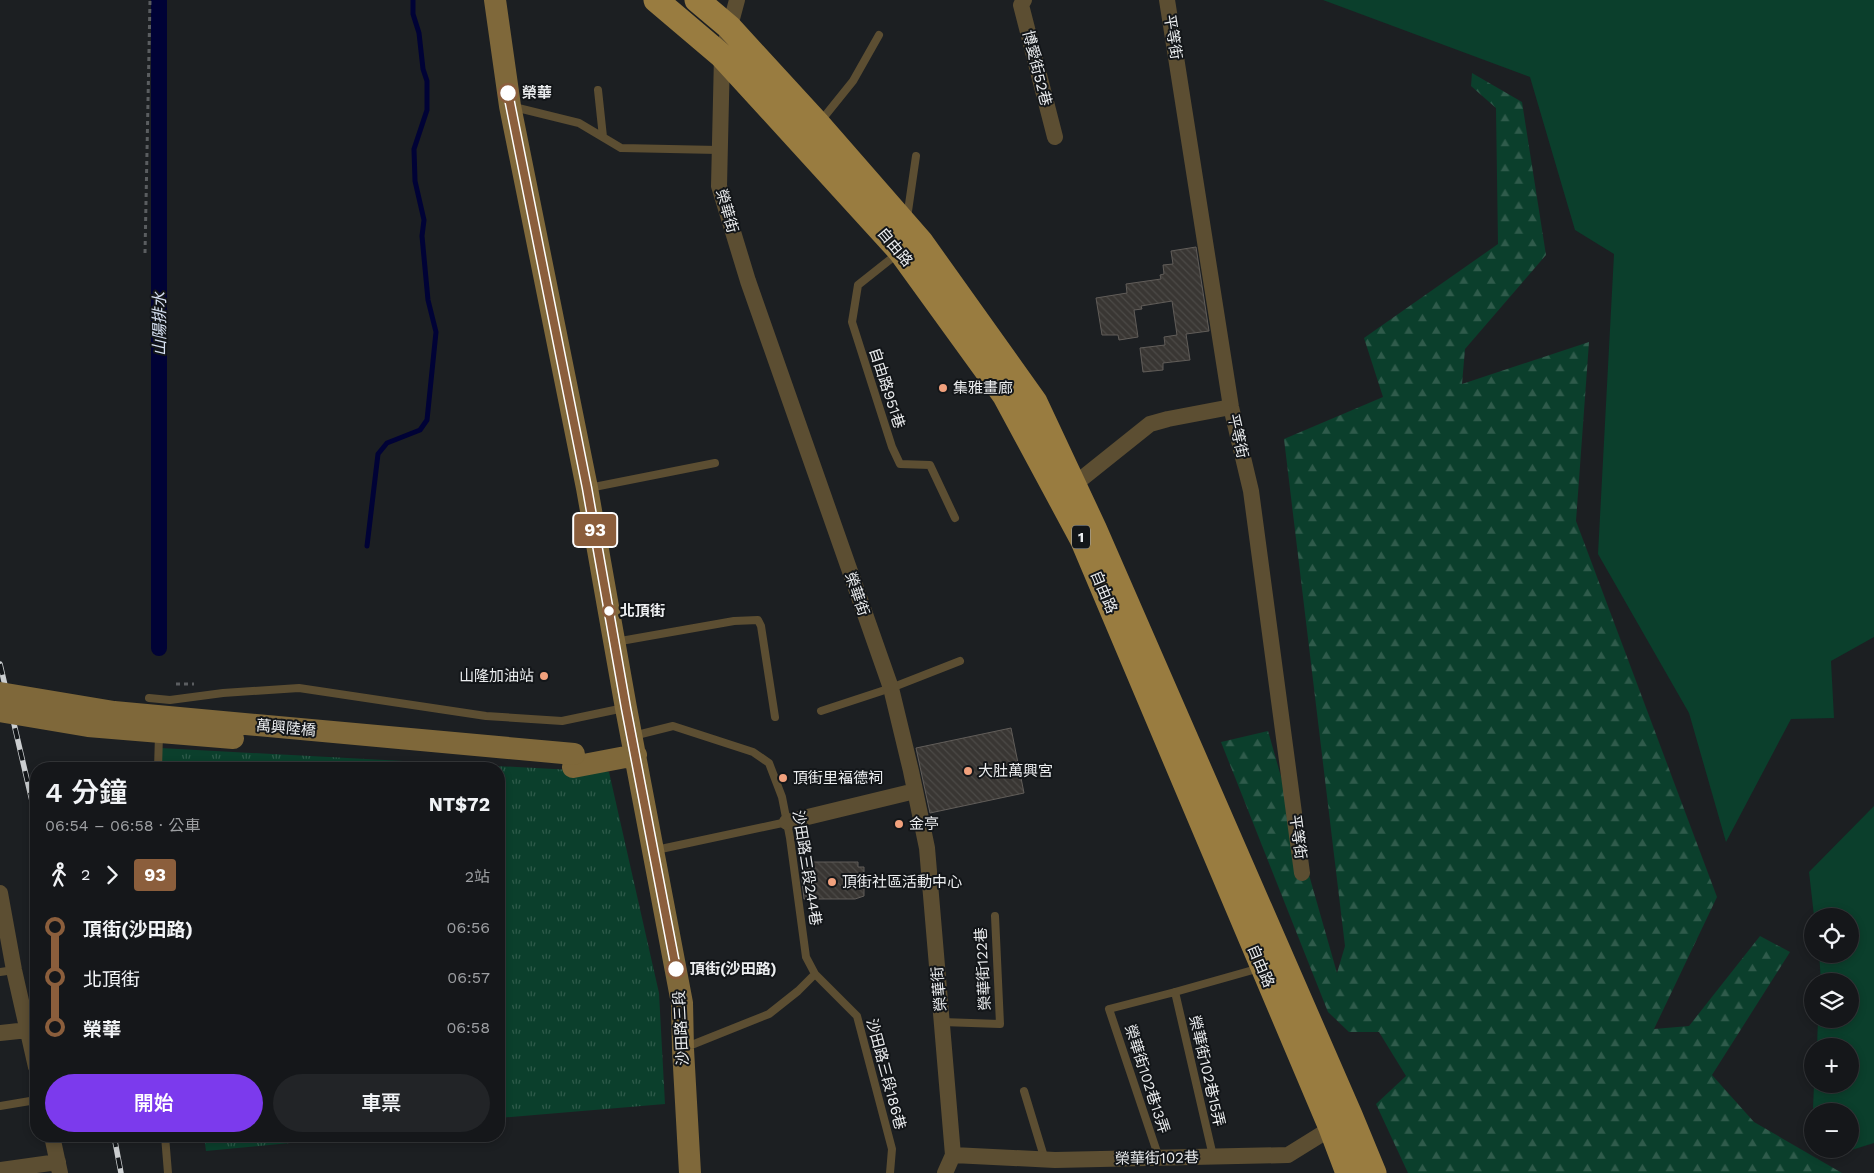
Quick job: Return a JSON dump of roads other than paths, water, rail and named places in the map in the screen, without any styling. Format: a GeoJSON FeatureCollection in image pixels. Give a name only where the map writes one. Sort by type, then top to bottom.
{"type":"FeatureCollection","features":[{"type":"Feature","properties":{"kind":"main road","name":"自由路"},"geometry":{"type":"LineString","coordinates":[[656,0],[722,56],[900,251],[931,275],[1035,402],[1075,484],[1341,1122],[1348,1173]]}},
{"type":"Feature","properties":{"kind":"main road","name":"自由路"},"geometry":{"type":"LineString","coordinates":[[697,0],[729,27],[818,124],[906,225],[931,275],[1005,396],[1082,540],[1262,967],[1341,1122],[1374,1173]]}},
{"type":"Feature","properties":{"kind":"street","name":"沙田路三段"},"geometry":{"type":"LineString","coordinates":[[495,0],[510,106],[587,488],[626,708],[682,1003],[690,1173]]}},
{"type":"Feature","properties":{"kind":"street","name":"榮華街"},"geometry":{"type":"LineString","coordinates":[[737,0],[722,56],[718,186],[748,281],[891,688],[916,791],[927,848],[953,1155],[945,1173]]}},
{"type":"Feature","properties":{"kind":"street","name":"博愛街52巷"},"geometry":{"type":"LineString","coordinates":[[1024,0],[1021,5],[1055,137]]}},
{"type":"Feature","properties":{"kind":"street","name":"平等街"},"geometry":{"type":"LineString","coordinates":[[1167,0],[1231,407],[1251,491],[1302,873]]}},
{"type":"Feature","properties":{"kind":"street"},"geometry":{"type":"LineString","coordinates":[[1075,484],[1150,424],[1231,407]]}},
{"type":"Feature","properties":{"kind":"street","name":"萬興陸橋"},"geometry":{"type":"LineString","coordinates":[[0,693],[114,712],[573,761]]}},
{"type":"Feature","properties":{"kind":"street","name":"萬興陸橋"},"geometry":{"type":"LineString","coordinates":[[0,711],[88,726],[573,761]]}},
{"type":"Feature","properties":{"kind":"street"},"geometry":{"type":"LineString","coordinates":[[573,761],[634,746]]}},
{"type":"Feature","properties":{"kind":"street"},"geometry":{"type":"LineString","coordinates":[[787,822],[916,791]]}},
{"type":"Feature","properties":{"kind":"street"},"geometry":{"type":"LineString","coordinates":[[0,893],[7,971],[30,1039]]}},
{"type":"Feature","properties":{"kind":"street"},"geometry":{"type":"LineString","coordinates":[[0,1033],[28,1030]]}},
{"type":"Feature","properties":{"kind":"street","name":"榮華街102巷"},"geometry":{"type":"LineString","coordinates":[[953,1155],[1045,1160],[1288,1155],[1341,1122]]}},
{"type":"Feature","properties":{"kind":"street"},"geometry":{"type":"LineString","coordinates":[[0,1170],[59,1168],[53,1142]]}},
{"type":"Feature","properties":{"kind":"lane"},"geometry":{"type":"LineString","coordinates":[[818,124],[853,81],[879,35]]}},
{"type":"Feature","properties":{"kind":"lane"},"geometry":{"type":"LineString","coordinates":[[598,90],[603,137]]}},
{"type":"Feature","properties":{"kind":"lane"},"geometry":{"type":"LineString","coordinates":[[510,106],[579,123],[621,148],[718,150]]}},
{"type":"Feature","properties":{"kind":"lane"},"geometry":{"type":"LineString","coordinates":[[906,225],[916,156]]}},
{"type":"Feature","properties":{"kind":"lane","name":"自由路951巷"},"geometry":{"type":"LineString","coordinates":[[900,251],[858,285],[852,322],[892,447],[900,464],[930,465],[955,518]]}},
{"type":"Feature","properties":{"kind":"lane"},"geometry":{"type":"LineString","coordinates":[[587,488],[715,463]]}},
{"type":"Feature","properties":{"kind":"lane"},"geometry":{"type":"LineString","coordinates":[[614,642],[734,621],[758,620],[761,626],[775,717]]}},
{"type":"Feature","properties":{"kind":"lane"},"geometry":{"type":"LineString","coordinates":[[821,711],[891,688],[960,661]]}},
{"type":"Feature","properties":{"kind":"lane"},"geometry":{"type":"LineString","coordinates":[[149,698],[163,700],[223,693],[299,688],[486,716],[562,721],[626,708]]}},
{"type":"Feature","properties":{"kind":"lane"},"geometry":{"type":"LineString","coordinates":[[158,762],[163,700]]}},
{"type":"Feature","properties":{"kind":"lane","name":"沙田路三段244巷"},"geometry":{"type":"LineString","coordinates":[[634,746],[673,726],[753,752],[769,763],[782,797],[806,957],[815,974]]}},
{"type":"Feature","properties":{"kind":"lane"},"geometry":{"type":"LineString","coordinates":[[654,850],[787,822]]}},
{"type":"Feature","properties":{"kind":"lane","name":"榮華街122巷"},"geometry":{"type":"LineString","coordinates":[[942,1022],[1000,1024],[995,916]]}},
{"type":"Feature","properties":{"kind":"lane"},"geometry":{"type":"LineString","coordinates":[[1175,992],[1262,967]]}},
{"type":"Feature","properties":{"kind":"lane"},"geometry":{"type":"LineString","coordinates":[[683,1049],[770,1014],[815,974]]}},
{"type":"Feature","properties":{"kind":"lane","name":"沙田路三段186巷"},"geometry":{"type":"LineString","coordinates":[[815,974],[857,1016],[892,1149],[890,1173]]}},
{"type":"Feature","properties":{"kind":"lane","name":"榮華街102巷13弄"},"geometry":{"type":"LineString","coordinates":[[1159,1158],[1109,1009],[1175,992]]}},
{"type":"Feature","properties":{"kind":"lane","name":"榮華街102巷15弄"},"geometry":{"type":"LineString","coordinates":[[1175,992],[1213,1156]]}},
{"type":"Feature","properties":{"kind":"lane"},"geometry":{"type":"LineString","coordinates":[[1024,1091],[1045,1160]]}},
{"type":"Feature","properties":{"kind":"lane"},"geometry":{"type":"LineString","coordinates":[[0,1106],[30,1101]]}},
{"type":"Feature","properties":{"kind":"lane"},"geometry":{"type":"LineString","coordinates":[[165,1142],[168,1173]]}},
{"type":"Feature","properties":{"kind":"waterway","name":"山陽排水"},"geometry":{"type":"LineString","coordinates":[[159,0],[159,648]]}},
{"type":"Feature","properties":{"kind":"waterway"},"geometry":{"type":"LineString","coordinates":[[367,546],[378,454],[387,443],[420,430],[427,420],[436,332],[428,300],[422,236],[424,220],[415,181],[414,149],[427,110],[427,81],[423,69],[419,33],[413,14],[413,0]]}},
{"type":"Feature","properties":{"kind":"railway"},"geometry":{"type":"LineString","coordinates":[[0,664],[30,792]]}},
{"type":"Feature","properties":{"kind":"railway"},"geometry":{"type":"LineString","coordinates":[[115,1142],[121,1173]]}},
{"type":"Feature","properties":{"kind":"place","name":"榮華"},"geometry":{"type":"Point","coordinates":[508,93]}},
{"type":"Feature","properties":{"kind":"place","name":"集雅畫廊"},"geometry":{"type":"Point","coordinates":[943,388]}},
{"type":"Feature","properties":{"kind":"place","name":"北頂街"},"geometry":{"type":"Point","coordinates":[609,611]}},
{"type":"Feature","properties":{"kind":"place","name":"山隆加油站"},"geometry":{"type":"Point","coordinates":[544,676]}},
{"type":"Feature","properties":{"kind":"place","name":"大肚萬興宮"},"geometry":{"type":"Point","coordinates":[968,771]}},
{"type":"Feature","properties":{"kind":"place","name":"頂街里福德祠"},"geometry":{"type":"Point","coordinates":[783,778]}},
{"type":"Feature","properties":{"kind":"place","name":"金亭"},"geometry":{"type":"Point","coordinates":[899,824]}},
{"type":"Feature","properties":{"kind":"place","name":"頂街社區活動中心"},"geometry":{"type":"Point","coordinates":[832,882]}},
{"type":"Feature","properties":{"kind":"place","name":"頂街(沙田路)"},"geometry":{"type":"Point","coordinates":[676,969]}}]}
